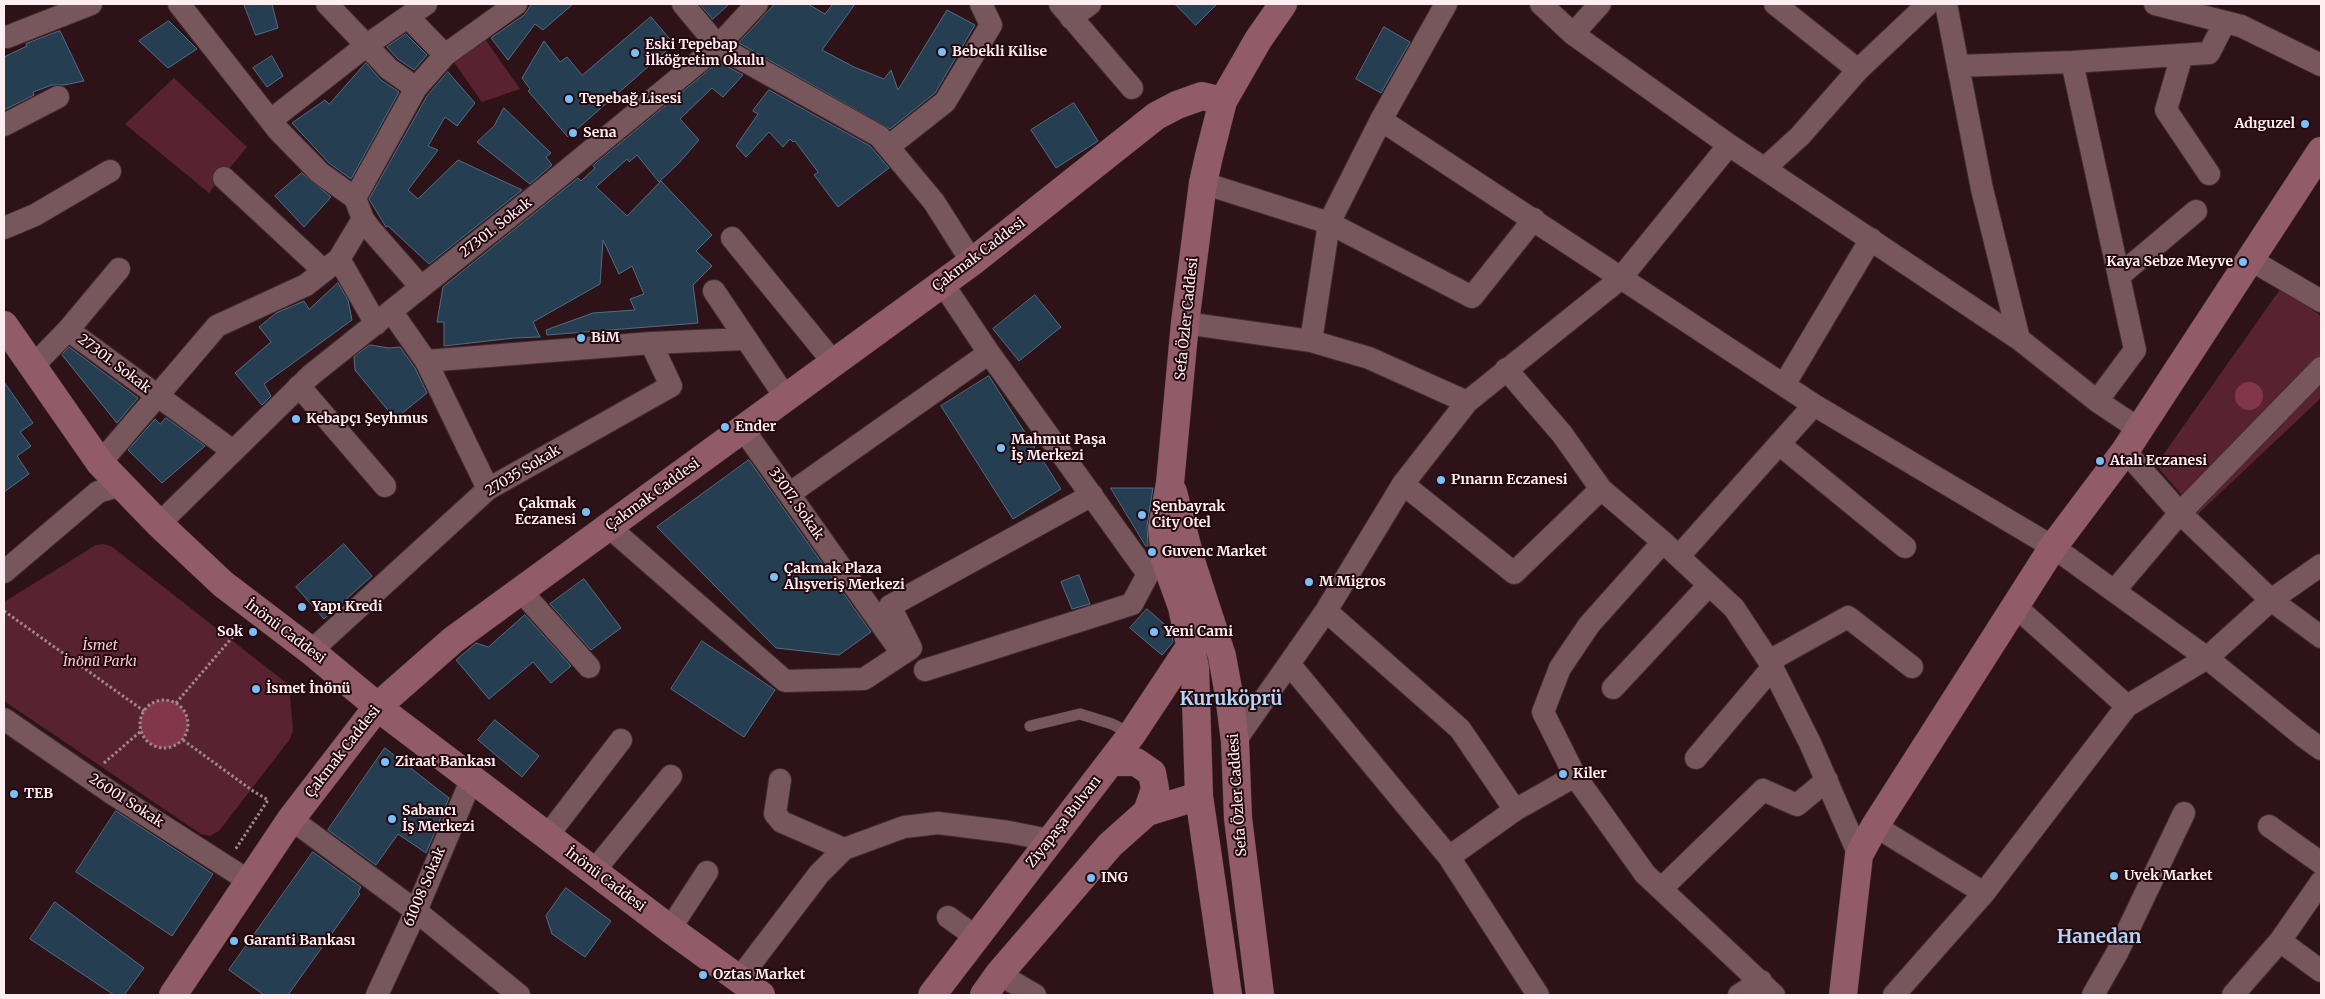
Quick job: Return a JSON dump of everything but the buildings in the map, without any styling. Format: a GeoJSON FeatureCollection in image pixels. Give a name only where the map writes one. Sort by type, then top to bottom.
{"type":"FeatureCollection","features":[{"type":"Feature","properties":{"kind":"main road"},"geometry":{"type":"LineString","coordinates":[[1258,40],[1267,4]]}},
{"type":"Feature","properties":{"kind":"main road"},"geometry":{"type":"LineString","coordinates":[[1258,40],[1283,4]]}},
{"type":"Feature","properties":{"kind":"main road","name":"Sefa Özler Caddesi"},"geometry":{"type":"LineString","coordinates":[[1228,995],[1199,796],[1196,686],[1191,645],[1182,607],[1165,560],[1162,528],[1170,483],[1185,323],[1209,156],[1223,101],[1258,40]]}},
{"type":"Feature","properties":{"kind":"main road","name":"Çakmak Caddesi"},"geometry":{"type":"LineString","coordinates":[[173,995],[291,819],[378,706],[453,640],[943,284],[1156,116],[1202,96],[1223,101]]}},
{"type":"Feature","properties":{"kind":"main road"},"geometry":{"type":"LineString","coordinates":[[1843,995],[1859,855],[1875,826],[2053,547],[2132,440],[2321,151]]}},
{"type":"Feature","properties":{"kind":"main road","name":"İnönü Caddesi"},"geometry":{"type":"LineString","coordinates":[[4,325],[100,463],[159,524],[222,584],[548,836],[670,929],[761,995]]}},
{"type":"Feature","properties":{"kind":"main road","name":"Sefa Özler Caddesi"},"geometry":{"type":"LineString","coordinates":[[1170,483],[1191,561],[1222,656],[1235,741],[1238,818],[1260,995]]}},
{"type":"Feature","properties":{"kind":"main road","name":"Ziyapaşa Bulvarı"},"geometry":{"type":"LineString","coordinates":[[932,995],[1132,734],[1191,645]]}},
{"type":"Feature","properties":{"kind":"main road"},"geometry":{"type":"LineString","coordinates":[[1111,762],[1136,762],[1152,773],[1155,788],[1147,812]]}},
{"type":"Feature","properties":{"kind":"main road"},"geometry":{"type":"LineString","coordinates":[[991,985],[1110,845],[1147,812],[1199,796]]}},
{"type":"Feature","properties":{"kind":"street"},"geometry":{"type":"LineString","coordinates":[[5,38],[91,4]]}},
{"type":"Feature","properties":{"kind":"street"},"geometry":{"type":"LineString","coordinates":[[327,4],[389,69],[416,88]]}},
{"type":"Feature","properties":{"kind":"street"},"geometry":{"type":"LineString","coordinates":[[271,120],[367,45],[426,4]]}},
{"type":"Feature","properties":{"kind":"street"},"geometry":{"type":"LineString","coordinates":[[355,198],[416,88],[445,55],[516,4]]}},
{"type":"Feature","properties":{"kind":"street"},"geometry":{"type":"LineString","coordinates":[[683,4],[718,46],[872,132],[888,147],[934,202],[972,262]]}},
{"type":"Feature","properties":{"kind":"street","name":"27301. Sokak"},"geometry":{"type":"LineString","coordinates":[[159,524],[299,386],[538,194],[718,46],[757,4]]}},
{"type":"Feature","properties":{"kind":"street"},"geometry":{"type":"LineString","coordinates":[[888,147],[945,102],[991,25],[981,4]]}},
{"type":"Feature","properties":{"kind":"street"},"geometry":{"type":"LineString","coordinates":[[1090,4],[1066,11],[1132,88]]}},
{"type":"Feature","properties":{"kind":"street"},"geometry":{"type":"LineString","coordinates":[[1541,4],[1573,34],[1729,145],[2020,339],[2097,401],[2132,440],[2180,513],[2271,600],[2321,637]]}},
{"type":"Feature","properties":{"kind":"street"},"geometry":{"type":"LineString","coordinates":[[1573,34],[1600,4]]}},
{"type":"Feature","properties":{"kind":"street"},"geometry":{"type":"LineString","coordinates":[[1775,4],[1858,70]]}},
{"type":"Feature","properties":{"kind":"street"},"geometry":{"type":"LineString","coordinates":[[1765,168],[1800,136],[1858,70],[1928,4]]}},
{"type":"Feature","properties":{"kind":"street"},"geometry":{"type":"LineString","coordinates":[[1946,4],[1982,189],[2020,339]]}},
{"type":"Feature","properties":{"kind":"street"},"geometry":{"type":"LineString","coordinates":[[2155,4],[2241,26],[2321,65]]}},
{"type":"Feature","properties":{"kind":"street"},"geometry":{"type":"LineString","coordinates":[[182,5],[271,120],[320,173],[355,198],[363,218],[422,287]]}},
{"type":"Feature","properties":{"kind":"street"},"geometry":{"type":"LineString","coordinates":[[1311,341],[1329,223],[1435,9]]}},
{"type":"Feature","properties":{"kind":"street"},"geometry":{"type":"LineString","coordinates":[[408,17],[445,55]]}},
{"type":"Feature","properties":{"kind":"street"},"geometry":{"type":"LineString","coordinates":[[1958,66],[2072,62],[2209,53],[2225,22]]}},
{"type":"Feature","properties":{"kind":"street"},"geometry":{"type":"LineString","coordinates":[[2182,55],[2166,110],[2209,174]]}},
{"type":"Feature","properties":{"kind":"street"},"geometry":{"type":"LineString","coordinates":[[2072,62],[2135,350],[2097,401]]}},
{"type":"Feature","properties":{"kind":"street"},"geometry":{"type":"LineString","coordinates":[[4,125],[58,97]]}},
{"type":"Feature","properties":{"kind":"street"},"geometry":{"type":"LineString","coordinates":[[1381,120],[1814,405],[2053,547],[2207,658],[2321,749]]}},
{"type":"Feature","properties":{"kind":"street"},"geometry":{"type":"LineString","coordinates":[[1235,741],[1326,611],[1403,484],[1467,402],[1620,279],[1729,145]]}},
{"type":"Feature","properties":{"kind":"street"},"geometry":{"type":"LineString","coordinates":[[4,228],[35,215],[110,171]]}},
{"type":"Feature","properties":{"kind":"street"},"geometry":{"type":"LineString","coordinates":[[224,178],[332,265],[426,361],[488,490]]}},
{"type":"Feature","properties":{"kind":"street"},"geometry":{"type":"LineString","coordinates":[[1204,183],[1329,223],[1472,297],[1534,219]]}},
{"type":"Feature","properties":{"kind":"street"},"geometry":{"type":"LineString","coordinates":[[2119,276],[2196,211]]}},
{"type":"Feature","properties":{"kind":"street"},"geometry":{"type":"LineString","coordinates":[[100,463],[217,326],[306,285],[332,265],[363,218]]}},
{"type":"Feature","properties":{"kind":"street"},"geometry":{"type":"LineString","coordinates":[[732,238],[834,363]]}},
{"type":"Feature","properties":{"kind":"street"},"geometry":{"type":"LineString","coordinates":[[1784,385],[1871,239]]}},
{"type":"Feature","properties":{"kind":"street"},"geometry":{"type":"LineString","coordinates":[[2250,260],[2321,302]]}},
{"type":"Feature","properties":{"kind":"street"},"geometry":{"type":"LineString","coordinates":[[33,366],[68,330],[119,269]]}},
{"type":"Feature","properties":{"kind":"street"},"geometry":{"type":"LineString","coordinates":[[925,670],[1132,604],[1148,574],[989,353],[943,284]]}},
{"type":"Feature","properties":{"kind":"street"},"geometry":{"type":"LineString","coordinates":[[714,291],[786,398]]}},
{"type":"Feature","properties":{"kind":"street"},"geometry":{"type":"LineString","coordinates":[[1185,323],[1311,341],[1369,358],[1467,402]]}},
{"type":"Feature","properties":{"kind":"street","name":"27301. Sokak"},"geometry":{"type":"LineString","coordinates":[[68,330],[233,451]]}},
{"type":"Feature","properties":{"kind":"street"},"geometry":{"type":"LineString","coordinates":[[426,361],[651,343],[744,338]]}},
{"type":"Feature","properties":{"kind":"street","name":"27035 Sokak"},"geometry":{"type":"LineString","coordinates":[[311,651],[488,490],[671,386],[651,343]]}},
{"type":"Feature","properties":{"kind":"street"},"geometry":{"type":"LineString","coordinates":[[789,494],[989,353]]}},
{"type":"Feature","properties":{"kind":"street"},"geometry":{"type":"LineString","coordinates":[[2115,590],[2180,513],[2321,368]]}},
{"type":"Feature","properties":{"kind":"street"},"geometry":{"type":"LineString","coordinates":[[1506,369],[1562,434],[1601,489],[1671,549],[1734,608],[1770,665],[1827,780],[1859,855]]}},
{"type":"Feature","properties":{"kind":"street"},"geometry":{"type":"LineString","coordinates":[[299,386],[385,486]]}},
{"type":"Feature","properties":{"kind":"street"},"geometry":{"type":"LineString","coordinates":[[1767,988],[1645,874],[1574,776],[1543,712],[1560,668],[1589,626],[1779,444],[1814,405]]}},
{"type":"Feature","properties":{"kind":"street","name":"33017. Sokak"},"geometry":{"type":"LineString","coordinates":[[743,429],[901,653]]}},
{"type":"Feature","properties":{"kind":"street"},"geometry":{"type":"LineString","coordinates":[[1779,444],[1905,547]]}},
{"type":"Feature","properties":{"kind":"street"},"geometry":{"type":"LineString","coordinates":[[1403,484],[1514,573],[1601,489]]}},
{"type":"Feature","properties":{"kind":"street"},"geometry":{"type":"LineString","coordinates":[[4,572],[98,492],[122,485]]}},
{"type":"Feature","properties":{"kind":"street"},"geometry":{"type":"LineString","coordinates":[[609,526],[785,681],[864,679],[911,648],[890,606],[1092,495]]}},
{"type":"Feature","properties":{"kind":"street"},"geometry":{"type":"LineString","coordinates":[[1894,995],[1984,893],[2127,706],[2207,658],[2271,600],[2321,565]]}},
{"type":"Feature","properties":{"kind":"street"},"geometry":{"type":"LineString","coordinates":[[1612,688],[1709,585]]}},
{"type":"Feature","properties":{"kind":"street"},"geometry":{"type":"LineString","coordinates":[[521,591],[589,667]]}},
{"type":"Feature","properties":{"kind":"street"},"geometry":{"type":"LineString","coordinates":[[2016,607],[2127,706]]}},
{"type":"Feature","properties":{"kind":"street"},"geometry":{"type":"LineString","coordinates":[[1326,611],[1460,729],[1515,810]]}},
{"type":"Feature","properties":{"kind":"street"},"geometry":{"type":"LineString","coordinates":[[1696,758],[1770,665],[1848,617],[1912,667]]}},
{"type":"Feature","properties":{"kind":"street"},"geometry":{"type":"LineString","coordinates":[[1290,665],[1449,857],[1528,992]]}},
{"type":"Feature","properties":{"kind":"street","name":"26001 Sokak"},"geometry":{"type":"LineString","coordinates":[[4,719],[90,778],[249,881]]}},
{"type":"Feature","properties":{"kind":"street"},"geometry":{"type":"LineString","coordinates":[[548,836],[621,740]]}},
{"type":"Feature","properties":{"kind":"street"},"geometry":{"type":"LineString","coordinates":[[594,871],[671,776]]}},
{"type":"Feature","properties":{"kind":"street"},"geometry":{"type":"LineString","coordinates":[[1449,857],[1515,810],[1574,776]]}},
{"type":"Feature","properties":{"kind":"street","name":"61008 Sokak"},"geometry":{"type":"LineString","coordinates":[[377,995],[416,911],[472,778]]}},
{"type":"Feature","properties":{"kind":"street"},"geometry":{"type":"LineString","coordinates":[[780,780],[776,814],[782,822],[844,849]]}},
{"type":"Feature","properties":{"kind":"street"},"geometry":{"type":"LineString","coordinates":[[1661,889],[1763,790],[1797,805],[1827,780]]}},
{"type":"Feature","properties":{"kind":"street"},"geometry":{"type":"LineString","coordinates":[[2093,995],[2117,953],[2184,813]]}},
{"type":"Feature","properties":{"kind":"street"},"geometry":{"type":"LineString","coordinates":[[291,819],[416,911],[519,995]]}},
{"type":"Feature","properties":{"kind":"street"},"geometry":{"type":"LineString","coordinates":[[739,979],[819,874],[844,849],[904,827],[938,823],[1009,832],[1049,840]]}},
{"type":"Feature","properties":{"kind":"street"},"geometry":{"type":"LineString","coordinates":[[1875,826],[1984,893]]}},
{"type":"Feature","properties":{"kind":"street"},"geometry":{"type":"LineString","coordinates":[[2233,995],[2280,941],[2321,879],[2269,826]]}},
{"type":"Feature","properties":{"kind":"street"},"geometry":{"type":"LineString","coordinates":[[670,929],[707,872]]}},
{"type":"Feature","properties":{"kind":"street"},"geometry":{"type":"LineString","coordinates":[[948,917],[976,937]]}},
{"type":"Feature","properties":{"kind":"street"},"geometry":{"type":"LineString","coordinates":[[2280,941],[2321,971]]}},
{"type":"Feature","properties":{"kind":"street"},"geometry":{"type":"LineString","coordinates":[[991,985],[1035,995]]}},
{"type":"Feature","properties":{"kind":"street"},"geometry":{"type":"LineString","coordinates":[[1740,995],[1767,988]]}},
{"type":"Feature","properties":{"kind":"lane"},"geometry":{"type":"LineString","coordinates":[[1030,726],[1080,714],[1112,724],[1132,734]]}},
{"type":"Feature","properties":{"kind":"path"},"geometry":{"type":"LineString","coordinates":[[176,704],[255,610]]}},
{"type":"Feature","properties":{"kind":"path"},"geometry":{"type":"LineString","coordinates":[[4,612],[144,711]]}},
{"type":"Feature","properties":{"kind":"path"},"geometry":{"type":"LineString","coordinates":[[160,700],[172,701],[176,704],[181,707],[187,717],[188,729],[183,740],[174,747],[162,749],[151,745],[142,737],[139,725],[144,711],[149,704],[160,700]]}},
{"type":"Feature","properties":{"kind":"path"},"geometry":{"type":"LineString","coordinates":[[90,778],[116,750],[141,731]]}},
{"type":"Feature","properties":{"kind":"path"},"geometry":{"type":"LineString","coordinates":[[183,740],[268,800],[225,865]]}},
{"type":"Feature","properties":{"kind":"green space"},"geometry":{"type":"Polygon","coordinates":[[[485,39],[520,89],[482,102],[453,61],[485,39]]]}},
{"type":"Feature","properties":{"kind":"green space"},"geometry":{"type":"Polygon","coordinates":[[[174,78],[247,147],[209,193],[125,124],[174,78]]]}},
{"type":"Feature","properties":{"kind":"green space"},"geometry":{"type":"Polygon","coordinates":[[[2281,288],[2321,316],[2321,398],[2198,514],[2156,465],[2281,288]]]}},
{"type":"Feature","properties":{"kind":"green space","name":"İsmet İnönü Parkı"},"geometry":{"type":"Polygon","coordinates":[[[96,545],[111,546],[289,685],[293,730],[290,739],[219,831],[210,836],[201,834],[4,701],[4,602],[96,545]]]}},
{"type":"Feature","properties":{"kind":"shaded area"},"geometry":{"type":"Polygon","coordinates":[[[2249,382],[2259,386],[2263,396],[2259,406],[2249,410],[2239,406],[2235,396],[2239,386],[2249,382]]]}},
{"type":"Feature","properties":{"kind":"shaded area"},"geometry":{"type":"Polygon","coordinates":[[[159,700],[169,700],[181,707],[188,719],[188,729],[181,741],[169,748],[159,748],[151,744],[144,737],[140,729],[140,719],[144,711],[151,704],[159,700]]]}},
{"type":"Feature","properties":{"kind":"place","name":"Bebekli Kilise"},"geometry":{"type":"Point","coordinates":[942,52]}},
{"type":"Feature","properties":{"kind":"place","name":"Eski Tepebap İlköğretim Okulu"},"geometry":{"type":"Point","coordinates":[635,53]}},
{"type":"Feature","properties":{"kind":"place","name":"Tepebağ Lisesi"},"geometry":{"type":"Point","coordinates":[569,99]}},
{"type":"Feature","properties":{"kind":"place","name":"Adıguzel"},"geometry":{"type":"Point","coordinates":[2305,124]}},
{"type":"Feature","properties":{"kind":"place","name":"Sena"},"geometry":{"type":"Point","coordinates":[573,133]}},
{"type":"Feature","properties":{"kind":"place","name":"Kaya Sebze Meyve"},"geometry":{"type":"Point","coordinates":[2243,262]}},
{"type":"Feature","properties":{"kind":"place","name":"BiM"},"geometry":{"type":"Point","coordinates":[581,338]}},
{"type":"Feature","properties":{"kind":"place","name":"Kebapçı Şeyhmus"},"geometry":{"type":"Point","coordinates":[296,419]}},
{"type":"Feature","properties":{"kind":"place","name":"Ender"},"geometry":{"type":"Point","coordinates":[725,427]}},
{"type":"Feature","properties":{"kind":"place","name":"Mahmut Paşa İş Merkezi"},"geometry":{"type":"Point","coordinates":[1001,448]}},
{"type":"Feature","properties":{"kind":"place","name":"Atalı Eczanesi"},"geometry":{"type":"Point","coordinates":[2100,461]}},
{"type":"Feature","properties":{"kind":"place","name":"Pınarın Eczanesi"},"geometry":{"type":"Point","coordinates":[1441,480]}},
{"type":"Feature","properties":{"kind":"place","name":"Çakmak Eczanesi"},"geometry":{"type":"Point","coordinates":[586,512]}},
{"type":"Feature","properties":{"kind":"place","name":"Şenbayrak City Otel"},"geometry":{"type":"Point","coordinates":[1142,515]}},
{"type":"Feature","properties":{"kind":"place","name":"Guvenc Market"},"geometry":{"type":"Point","coordinates":[1152,552]}},
{"type":"Feature","properties":{"kind":"place","name":"Çakmak Plaza Alışveriş Merkezi"},"geometry":{"type":"Point","coordinates":[774,577]}},
{"type":"Feature","properties":{"kind":"place","name":"M Migros"},"geometry":{"type":"Point","coordinates":[1309,582]}},
{"type":"Feature","properties":{"kind":"place","name":"Yapı Kredi"},"geometry":{"type":"Point","coordinates":[302,607]}},
{"type":"Feature","properties":{"kind":"place","name":"Sok"},"geometry":{"type":"Point","coordinates":[253,632]}},
{"type":"Feature","properties":{"kind":"place","name":"Yeni Cami"},"geometry":{"type":"Point","coordinates":[1154,632]}},
{"type":"Feature","properties":{"kind":"place","name":"İsmet İnönü"},"geometry":{"type":"Point","coordinates":[256,689]}},
{"type":"Feature","properties":{"kind":"place","name":"Ziraat Bankası"},"geometry":{"type":"Point","coordinates":[385,762]}},
{"type":"Feature","properties":{"kind":"place","name":"Kiler"},"geometry":{"type":"Point","coordinates":[1563,774]}},
{"type":"Feature","properties":{"kind":"place","name":"TEB"},"geometry":{"type":"Point","coordinates":[14,794]}},
{"type":"Feature","properties":{"kind":"place","name":"Sabancı İş Merkezi"},"geometry":{"type":"Point","coordinates":[392,819]}},
{"type":"Feature","properties":{"kind":"place","name":"Uvek Market"},"geometry":{"type":"Point","coordinates":[2114,876]}},
{"type":"Feature","properties":{"kind":"place","name":"ING"},"geometry":{"type":"Point","coordinates":[1091,878]}},
{"type":"Feature","properties":{"kind":"place","name":"Garanti Bankası"},"geometry":{"type":"Point","coordinates":[234,941]}},
{"type":"Feature","properties":{"kind":"place","name":"Oztas Market"},"geometry":{"type":"Point","coordinates":[703,975]}},
{"type":"Feature","properties":{"kind":"district","name":"Kuruköprü"},"geometry":{"type":"Point","coordinates":[1231,700]}},
{"type":"Feature","properties":{"kind":"district","name":"Hanedan"},"geometry":{"type":"Point","coordinates":[2099,938]}}]}
